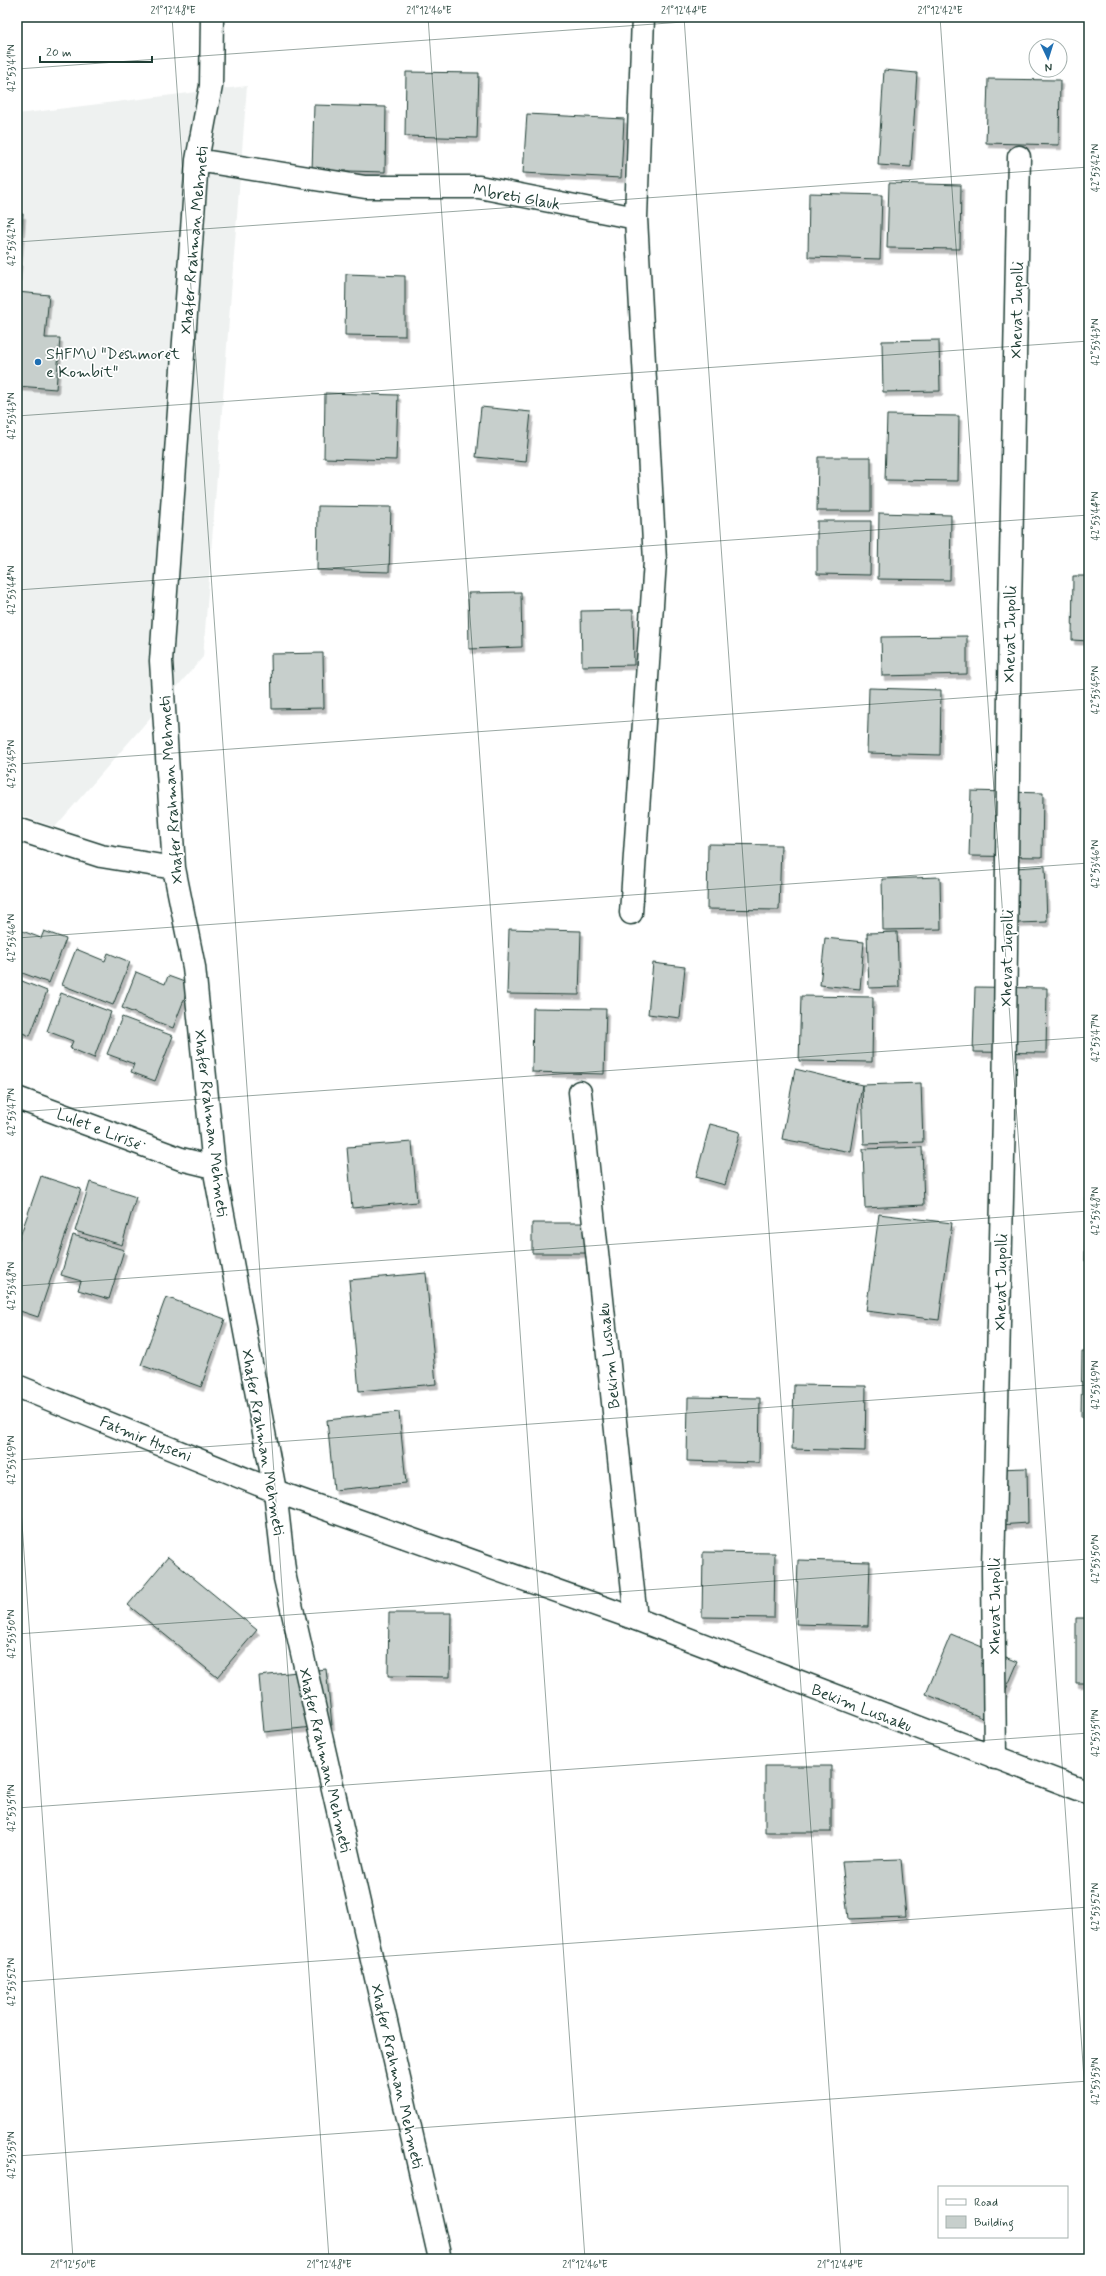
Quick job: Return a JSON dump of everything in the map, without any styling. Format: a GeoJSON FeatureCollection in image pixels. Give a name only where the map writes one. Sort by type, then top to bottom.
{"type":"FeatureCollection","features":[{"type":"Feature","properties":{"kind":"street","name":"Xhafer Rrahman Mehmeti"},"geometry":{"type":"LineString","coordinates":[[212,17],[211,86],[197,160],[161,661],[174,868],[194,967],[214,1167],[275,1491],[285,1578],[440,2259]]}},
{"type":"Feature","properties":{"kind":"street"},"geometry":{"type":"LineString","coordinates":[[631,913],[655,561],[636,218],[643,17]]}},
{"type":"Feature","properties":{"kind":"street","name":"Xhevat Jupolli"},"geometry":{"type":"LineString","coordinates":[[995,1758],[993,1570],[1004,1115],[1010,609],[1018,157]]}},
{"type":"Feature","properties":{"kind":"street","name":"Mbreti Glauk"},"geometry":{"type":"LineString","coordinates":[[197,160],[365,187],[479,187],[636,218]]}},
{"type":"Feature","properties":{"kind":"street"},"geometry":{"type":"LineString","coordinates":[[17,830],[101,856],[174,868]]}},
{"type":"Feature","properties":{"kind":"street","name":"Bekim Lushaku"},"geometry":{"type":"LineString","coordinates":[[580,1092],[636,1619]]}},
{"type":"Feature","properties":{"kind":"street","name":"Lulet e Lirisë"},"geometry":{"type":"LineString","coordinates":[[17,1098],[181,1159],[214,1167]]}},
{"type":"Feature","properties":{"kind":"street","name":"Fatmir Hyseni"},"geometry":{"type":"LineString","coordinates":[[17,1386],[275,1491]]}},
{"type":"Feature","properties":{"kind":"street","name":"Bekim Lushaku"},"geometry":{"type":"LineString","coordinates":[[275,1491],[636,1619],[1089,1793]]}},
{"type":"Feature","properties":{"kind":"shaded area"},"geometry":{"type":"Polygon","coordinates":[[[247,86],[203,657],[55,827],[17,814],[17,114],[247,86]]]}},
{"type":"Feature","properties":{"kind":"building"},"geometry":{"type":"Polygon","coordinates":[[[884,70],[917,73],[911,167],[878,165],[884,70]]]}},
{"type":"Feature","properties":{"kind":"building"},"geometry":{"type":"Polygon","coordinates":[[[406,72],[479,73],[477,138],[405,136],[406,72]]]}},
{"type":"Feature","properties":{"kind":"building"},"geometry":{"type":"Polygon","coordinates":[[[988,79],[1060,80],[1059,145],[986,143],[988,79]]]}},
{"type":"Feature","properties":{"kind":"building"},"geometry":{"type":"Polygon","coordinates":[[[314,105],[386,107],[385,172],[312,170],[314,105]]]}},
{"type":"Feature","properties":{"kind":"building"},"geometry":{"type":"Polygon","coordinates":[[[527,114],[624,119],[621,178],[523,173],[527,114]]]}},
{"type":"Feature","properties":{"kind":"building"},"geometry":{"type":"Polygon","coordinates":[[[889,183],[961,185],[960,249],[887,248],[889,183]]]}},
{"type":"Feature","properties":{"kind":"building"},"geometry":{"type":"Polygon","coordinates":[[[809,193],[882,195],[880,259],[808,257],[809,193]]]}},
{"type":"Feature","properties":{"kind":"building"},"geometry":{"type":"Polygon","coordinates":[[[17,214],[23,214],[17,291],[17,214]]]}},
{"type":"Feature","properties":{"kind":"building"},"geometry":{"type":"Polygon","coordinates":[[[346,274],[405,276],[405,336],[345,335],[346,274]]]}},
{"type":"Feature","properties":{"kind":"building","name":"SHFMU \"Dëshmorët e Kombit\""},"geometry":{"type":"Polygon","coordinates":[[[17,292],[49,295],[45,338],[60,338],[56,389],[17,386],[17,292]]]}},
{"type":"Feature","properties":{"kind":"building"},"geometry":{"type":"Polygon","coordinates":[[[939,340],[940,391],[883,392],[882,341],[939,340]]]}},
{"type":"Feature","properties":{"kind":"building"},"geometry":{"type":"Polygon","coordinates":[[[325,393],[398,395],[396,460],[324,458],[325,393]]]}},
{"type":"Feature","properties":{"kind":"building"},"geometry":{"type":"Polygon","coordinates":[[[481,407],[531,412],[526,462],[476,457],[481,407]]]}},
{"type":"Feature","properties":{"kind":"building"},"geometry":{"type":"Polygon","coordinates":[[[887,415],[959,416],[958,481],[885,480],[887,415]]]}},
{"type":"Feature","properties":{"kind":"building"},"geometry":{"type":"Polygon","coordinates":[[[1087,436],[1089,436],[1089,486],[1088,486],[1087,436]]]}},
{"type":"Feature","properties":{"kind":"building"},"geometry":{"type":"Polygon","coordinates":[[[818,457],[871,457],[871,511],[817,511],[818,457]]]}},
{"type":"Feature","properties":{"kind":"building"},"geometry":{"type":"Polygon","coordinates":[[[318,506],[391,507],[389,572],[317,570],[318,506]]]}},
{"type":"Feature","properties":{"kind":"building"},"geometry":{"type":"Polygon","coordinates":[[[879,513],[951,515],[950,580],[878,579],[879,513]]]}},
{"type":"Feature","properties":{"kind":"building"},"geometry":{"type":"Polygon","coordinates":[[[817,521],[871,521],[870,575],[817,574],[817,521]]]}},
{"type":"Feature","properties":{"kind":"building"},"geometry":{"type":"Polygon","coordinates":[[[1073,576],[1089,576],[1089,641],[1072,640],[1073,576]]]}},
{"type":"Feature","properties":{"kind":"building"},"geometry":{"type":"Polygon","coordinates":[[[521,592],[522,647],[469,649],[468,593],[521,592]]]}},
{"type":"Feature","properties":{"kind":"building"},"geometry":{"type":"Polygon","coordinates":[[[633,610],[634,665],[582,666],[581,611],[633,610]]]}},
{"type":"Feature","properties":{"kind":"building"},"geometry":{"type":"Polygon","coordinates":[[[967,636],[967,674],[882,676],[881,637],[967,636]]]}},
{"type":"Feature","properties":{"kind":"building"},"geometry":{"type":"Polygon","coordinates":[[[323,653],[324,708],[272,709],[271,654],[323,653]]]}},
{"type":"Feature","properties":{"kind":"building"},"geometry":{"type":"Polygon","coordinates":[[[869,688],[941,690],[940,755],[867,753],[869,688]]]}},
{"type":"Feature","properties":{"kind":"building"},"geometry":{"type":"Polygon","coordinates":[[[971,791],[1043,793],[1042,857],[969,856],[971,791]]]}},
{"type":"Feature","properties":{"kind":"building"},"geometry":{"type":"Polygon","coordinates":[[[708,844],[781,845],[779,910],[707,909],[708,844]]]}},
{"type":"Feature","properties":{"kind":"building"},"geometry":{"type":"Polygon","coordinates":[[[1045,866],[1047,922],[1017,923],[1015,868],[1045,866]]]}},
{"type":"Feature","properties":{"kind":"building"},"geometry":{"type":"Polygon","coordinates":[[[940,877],[941,929],[883,930],[882,879],[940,877]]]}},
{"type":"Feature","properties":{"kind":"building"},"geometry":{"type":"Polygon","coordinates":[[[17,929],[41,938],[44,931],[66,939],[49,983],[17,971],[17,929]]]}},
{"type":"Feature","properties":{"kind":"building"},"geometry":{"type":"Polygon","coordinates":[[[509,929],[581,931],[579,995],[507,994],[509,929]]]}},
{"type":"Feature","properties":{"kind":"building"},"geometry":{"type":"Polygon","coordinates":[[[897,932],[899,987],[869,988],[867,933],[897,932]]]}},
{"type":"Feature","properties":{"kind":"building"},"geometry":{"type":"Polygon","coordinates":[[[825,938],[864,942],[860,989],[820,985],[825,938]]]}},
{"type":"Feature","properties":{"kind":"building"},"geometry":{"type":"Polygon","coordinates":[[[76,949],[105,961],[108,953],[130,962],[113,1005],[62,985],[76,949]]]}},
{"type":"Feature","properties":{"kind":"building"},"geometry":{"type":"Polygon","coordinates":[[[653,963],[685,967],[680,1018],[648,1014],[653,963]]]}},
{"type":"Feature","properties":{"kind":"building"},"geometry":{"type":"Polygon","coordinates":[[[136,972],[165,984],[168,976],[190,984],[173,1028],[122,1008],[136,972]]]}},
{"type":"Feature","properties":{"kind":"building"},"geometry":{"type":"Polygon","coordinates":[[[17,979],[47,991],[30,1036],[17,1031],[17,979]]]}},
{"type":"Feature","properties":{"kind":"building"},"geometry":{"type":"Polygon","coordinates":[[[975,987],[1047,988],[1046,1053],[973,1052],[975,987]]]}},
{"type":"Feature","properties":{"kind":"building"},"geometry":{"type":"Polygon","coordinates":[[[61,993],[111,1012],[94,1058],[70,1048],[73,1041],[47,1031],[61,993]]]}},
{"type":"Feature","properties":{"kind":"building"},"geometry":{"type":"Polygon","coordinates":[[[801,996],[873,997],[872,1062],[799,1061],[801,996]]]}},
{"type":"Feature","properties":{"kind":"building"},"geometry":{"type":"Polygon","coordinates":[[[533,1008],[606,1009],[604,1074],[532,1072],[533,1008]]]}},
{"type":"Feature","properties":{"kind":"building"},"geometry":{"type":"Polygon","coordinates":[[[122,1017],[173,1036],[155,1081],[131,1072],[134,1064],[107,1054],[122,1017]]]}},
{"type":"Feature","properties":{"kind":"building"},"geometry":{"type":"Polygon","coordinates":[[[795,1069],[862,1085],[851,1152],[782,1139],[795,1069]]]}},
{"type":"Feature","properties":{"kind":"building"},"geometry":{"type":"Polygon","coordinates":[[[921,1083],[923,1142],[864,1144],[862,1085],[921,1083]]]}},
{"type":"Feature","properties":{"kind":"building"},"geometry":{"type":"Polygon","coordinates":[[[710,1124],[740,1132],[725,1185],[696,1177],[710,1124]]]}},
{"type":"Feature","properties":{"kind":"building"},"geometry":{"type":"Polygon","coordinates":[[[412,1142],[417,1202],[352,1208],[347,1147],[412,1142]]]}},
{"type":"Feature","properties":{"kind":"building"},"geometry":{"type":"Polygon","coordinates":[[[922,1147],[924,1205],[865,1208],[863,1149],[922,1147]]]}},
{"type":"Feature","properties":{"kind":"building"},"geometry":{"type":"Polygon","coordinates":[[[41,1176],[81,1189],[38,1317],[17,1310],[17,1245],[41,1176]]]}},
{"type":"Feature","properties":{"kind":"building"},"geometry":{"type":"Polygon","coordinates":[[[90,1182],[136,1197],[122,1245],[75,1231],[90,1182]]]}},
{"type":"Feature","properties":{"kind":"building"},"geometry":{"type":"Polygon","coordinates":[[[1086,1197],[1089,1197],[1089,1261],[1085,1261],[1086,1197]]]}},
{"type":"Feature","properties":{"kind":"building"},"geometry":{"type":"Polygon","coordinates":[[[879,1214],[952,1223],[939,1320],[866,1311],[879,1214]]]}},
{"type":"Feature","properties":{"kind":"building"},"geometry":{"type":"Polygon","coordinates":[[[532,1223],[588,1223],[587,1253],[532,1253],[532,1223]]]}},
{"type":"Feature","properties":{"kind":"building"},"geometry":{"type":"Polygon","coordinates":[[[73,1235],[124,1250],[109,1299],[78,1290],[81,1281],[61,1275],[73,1235]]]}},
{"type":"Feature","properties":{"kind":"building"},"geometry":{"type":"Polygon","coordinates":[[[426,1273],[436,1384],[359,1391],[349,1280],[426,1273]]]}},
{"type":"Feature","properties":{"kind":"building"},"geometry":{"type":"Polygon","coordinates":[[[166,1297],[225,1319],[201,1387],[141,1365],[166,1297]]]}},
{"type":"Feature","properties":{"kind":"building"},"geometry":{"type":"Polygon","coordinates":[[[1082,1352],[1089,1352],[1089,1417],[1081,1417],[1082,1352]]]}},
{"type":"Feature","properties":{"kind":"building"},"geometry":{"type":"Polygon","coordinates":[[[794,1385],[866,1386],[865,1451],[792,1449],[794,1385]]]}},
{"type":"Feature","properties":{"kind":"building"},"geometry":{"type":"Polygon","coordinates":[[[688,1397],[760,1398],[759,1463],[687,1461],[688,1397]]]}},
{"type":"Feature","properties":{"kind":"building"},"geometry":{"type":"Polygon","coordinates":[[[399,1412],[406,1483],[334,1490],[327,1420],[399,1412]]]}},
{"type":"Feature","properties":{"kind":"building"},"geometry":{"type":"Polygon","coordinates":[[[1027,1468],[1028,1523],[999,1525],[997,1469],[1027,1468]]]}},
{"type":"Feature","properties":{"kind":"building"},"geometry":{"type":"Polygon","coordinates":[[[703,1552],[775,1553],[774,1618],[702,1617],[703,1552]]]}},
{"type":"Feature","properties":{"kind":"building"},"geometry":{"type":"Polygon","coordinates":[[[168,1557],[257,1630],[217,1677],[128,1605],[168,1557]]]}},
{"type":"Feature","properties":{"kind":"building"},"geometry":{"type":"Polygon","coordinates":[[[798,1560],[870,1562],[868,1626],[796,1624],[798,1560]]]}},
{"type":"Feature","properties":{"kind":"building"},"geometry":{"type":"Polygon","coordinates":[[[389,1613],[451,1613],[450,1677],[388,1676],[389,1613]]]}},
{"type":"Feature","properties":{"kind":"building"},"geometry":{"type":"Polygon","coordinates":[[[1076,1618],[1089,1618],[1089,1683],[1076,1683],[1076,1618]]]}},
{"type":"Feature","properties":{"kind":"building"},"geometry":{"type":"Polygon","coordinates":[[[951,1634],[1018,1662],[992,1722],[926,1694],[951,1634]]]}},
{"type":"Feature","properties":{"kind":"building"},"geometry":{"type":"Polygon","coordinates":[[[326,1669],[332,1725],[264,1732],[259,1676],[326,1669]]]}},
{"type":"Feature","properties":{"kind":"building"},"geometry":{"type":"Polygon","coordinates":[[[765,1766],[831,1766],[831,1832],[765,1832],[765,1766]]]}},
{"type":"Feature","properties":{"kind":"building"},"geometry":{"type":"Polygon","coordinates":[[[901,1859],[906,1917],[848,1919],[842,1861],[901,1859]]]}},
{"type":"Feature","properties":{"kind":"place","name":"SHFMU \"Dëshmorët e Kombit\""},"geometry":{"type":"Point","coordinates":[38,362]}}]}
